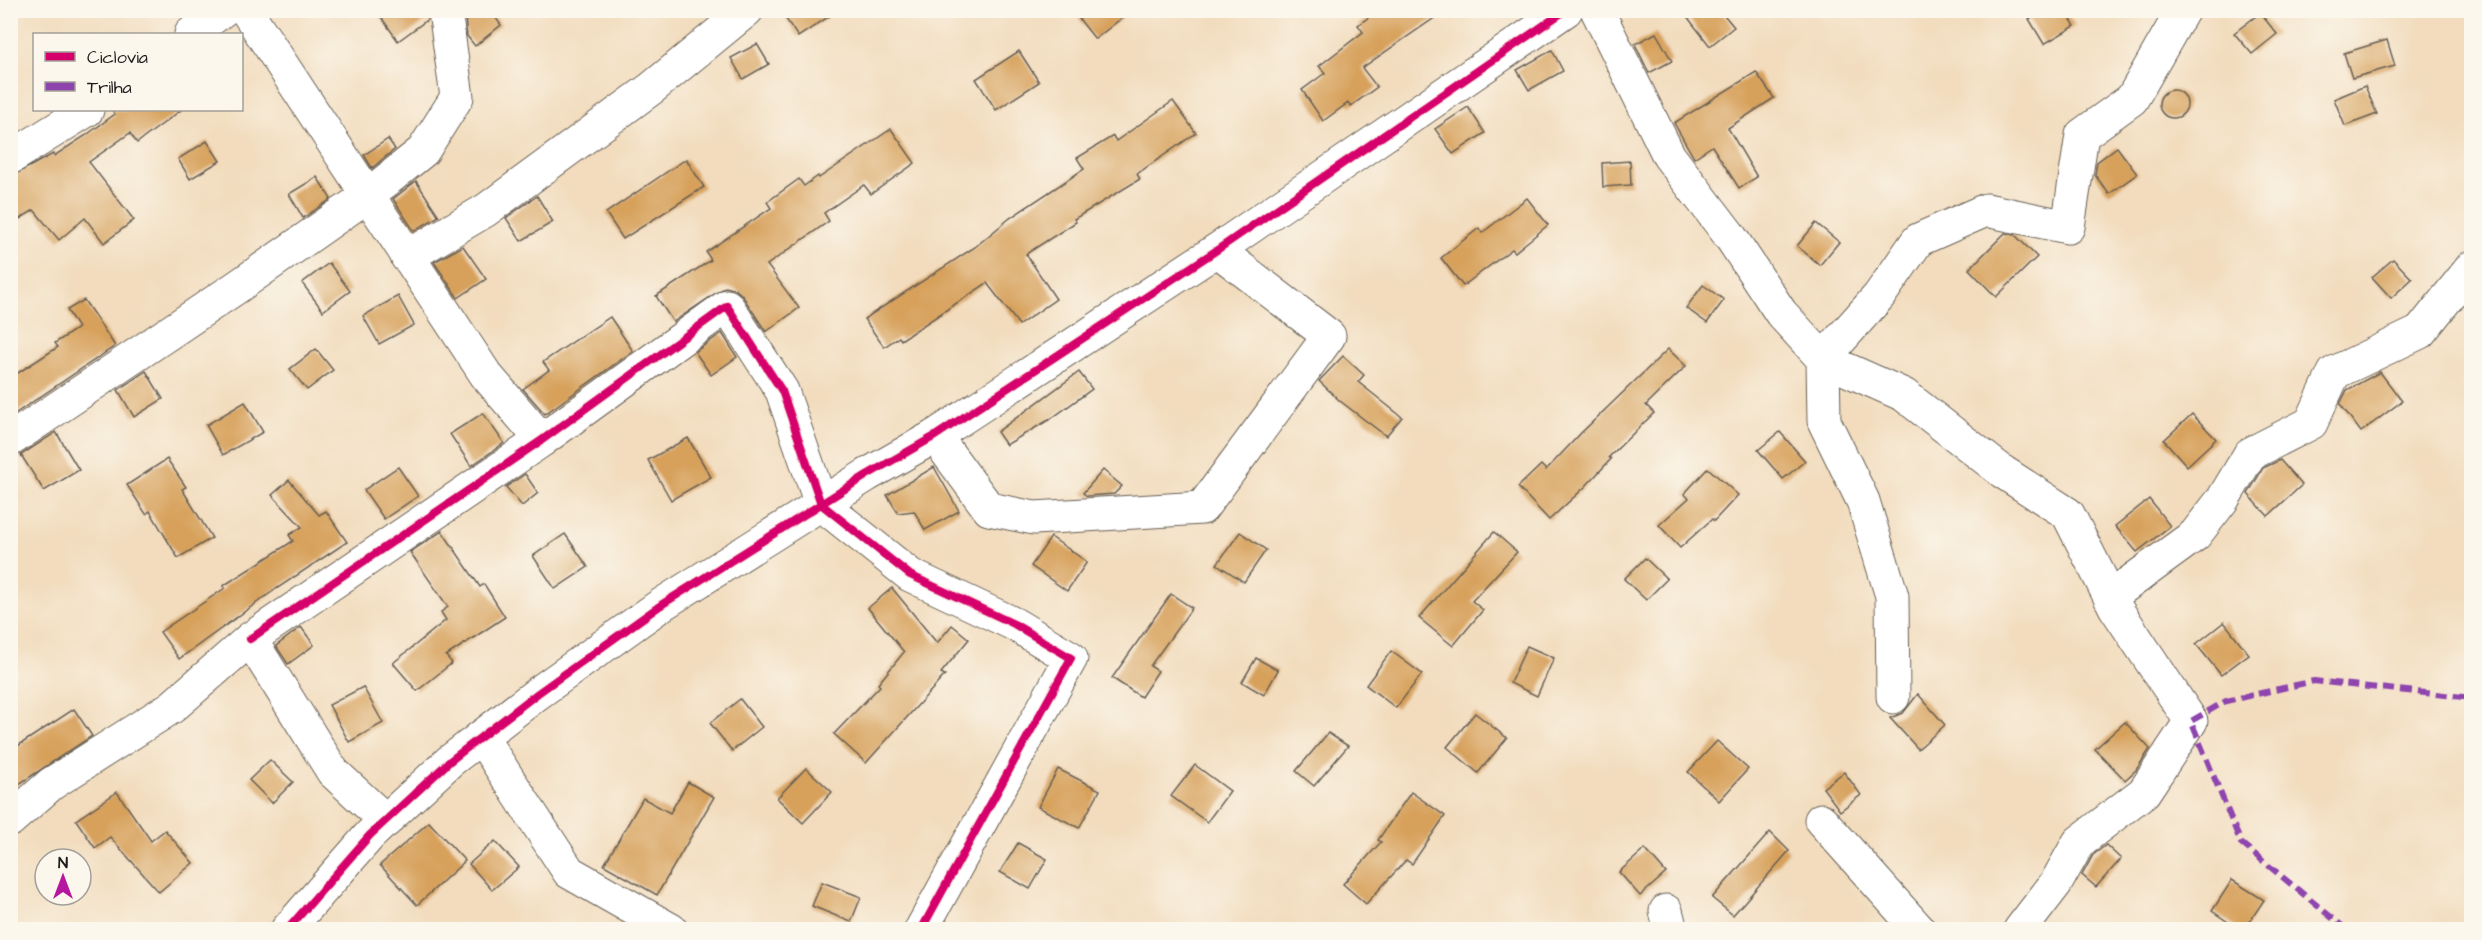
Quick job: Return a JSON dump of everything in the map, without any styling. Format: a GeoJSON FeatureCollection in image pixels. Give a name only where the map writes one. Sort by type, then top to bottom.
{"type":"FeatureCollection","features":[{"type":"Feature","properties":{"kind":"street"},"geometry":{"type":"LineString","coordinates":[[192,33],[223,10]]}},
{"type":"Feature","properties":{"kind":"street"},"geometry":{"type":"LineString","coordinates":[[246,10],[486,375],[542,440]]}},
{"type":"Feature","properties":{"kind":"street"},"geometry":{"type":"LineString","coordinates":[[407,257],[486,210],[652,88],[747,10]]}},
{"type":"Feature","properties":{"kind":"street"},"geometry":{"type":"LineString","coordinates":[[287,930],[386,821],[450,761],[538,693],[661,605],[821,504],[935,436],[1217,250],[1566,10]]}},
{"type":"Feature","properties":{"kind":"street"},"geometry":{"type":"LineString","coordinates":[[1597,10],[1669,156],[1730,236],[1781,313],[1823,359],[1904,395],[2003,472],[2068,514],[2110,597],[2191,722],[2144,792],[2079,842],[2056,883],[2020,930]]}},
{"type":"Feature","properties":{"kind":"street"},"geometry":{"type":"LineString","coordinates":[[1893,698],[1892,596],[1863,501],[1824,421],[1823,359],[1879,296],[1918,240],[1986,210],[2068,226],[2082,135],[2132,99],[2183,10]]}},
{"type":"Feature","properties":{"kind":"street"},"geometry":{"type":"LineString","coordinates":[[10,440],[367,196],[423,151],[457,97],[446,18]]}},
{"type":"Feature","properties":{"kind":"street"},"geometry":{"type":"LineString","coordinates":[[10,158],[85,111]]}},
{"type":"Feature","properties":{"kind":"street"},"geometry":{"type":"LineString","coordinates":[[935,436],[989,509],[1034,518],[1202,508],[1329,336],[1217,250]]}},
{"type":"Feature","properties":{"kind":"street"},"geometry":{"type":"LineString","coordinates":[[2110,597],[2195,536],[2223,499],[2250,454],[2311,423],[2334,374],[2420,332],[2472,267]]}},
{"type":"Feature","properties":{"kind":"street"},"geometry":{"type":"LineString","coordinates":[[10,820],[51,784],[172,707],[250,639],[542,440],[727,306],[782,391],[821,504],[910,576],[1014,624],[1071,658],[921,930]]}},
{"type":"Feature","properties":{"kind":"street"},"geometry":{"type":"LineString","coordinates":[[250,639],[333,772],[386,821]]}},
{"type":"Feature","properties":{"kind":"street"},"geometry":{"type":"LineString","coordinates":[[481,737],[569,872],[671,930]]}},
{"type":"Feature","properties":{"kind":"street"},"geometry":{"type":"LineString","coordinates":[[1821,820],[1919,930]]}},
{"type":"Feature","properties":{"kind":"building"},"geometry":{"type":"Polygon","coordinates":[[[376,10],[429,10],[427,20],[398,41],[376,10]]]}},
{"type":"Feature","properties":{"kind":"building"},"geometry":{"type":"Polygon","coordinates":[[[473,10],[490,10],[501,25],[475,46],[467,36],[465,17],[473,10]]]}},
{"type":"Feature","properties":{"kind":"building"},"geometry":{"type":"Polygon","coordinates":[[[780,10],[839,10],[798,37],[780,10]]]}},
{"type":"Feature","properties":{"kind":"building"},"geometry":{"type":"Polygon","coordinates":[[[1072,10],[1132,10],[1095,39],[1072,10]]]}},
{"type":"Feature","properties":{"kind":"building"},"geometry":{"type":"Polygon","coordinates":[[[1379,10],[1446,10],[1362,68],[1377,87],[1351,106],[1348,103],[1323,121],[1302,90],[1325,73],[1319,66],[1363,32],[1358,25],[1379,10]]]}},
{"type":"Feature","properties":{"kind":"building"},"geometry":{"type":"Polygon","coordinates":[[[1682,10],[1720,10],[1734,27],[1710,46],[1682,10]]]}},
{"type":"Feature","properties":{"kind":"building"},"geometry":{"type":"Polygon","coordinates":[[[2044,10],[2065,10],[2075,26],[2044,44],[2029,19],[2044,10]]]}},
{"type":"Feature","properties":{"kind":"building"},"geometry":{"type":"Polygon","coordinates":[[[2260,13],[2277,34],[2252,54],[2234,33],[2260,13]]]}},
{"type":"Feature","properties":{"kind":"building"},"geometry":{"type":"Polygon","coordinates":[[[1656,33],[1672,61],[1649,73],[1635,44],[1656,33]]]}},
{"type":"Feature","properties":{"kind":"building"},"geometry":{"type":"Polygon","coordinates":[[[2387,40],[2395,66],[2352,78],[2344,53],[2387,40]]]}},
{"type":"Feature","properties":{"kind":"building"},"geometry":{"type":"Polygon","coordinates":[[[757,44],[769,64],[743,79],[731,58],[757,44]]]}},
{"type":"Feature","properties":{"kind":"building"},"geometry":{"type":"Polygon","coordinates":[[[1552,50],[1563,71],[1529,90],[1517,70],[1552,50]]]}},
{"type":"Feature","properties":{"kind":"building"},"geometry":{"type":"Polygon","coordinates":[[[1019,51],[1039,82],[996,110],[976,79],[1019,51]]]}},
{"type":"Feature","properties":{"kind":"building"},"geometry":{"type":"Polygon","coordinates":[[[1756,72],[1774,98],[1728,128],[1757,177],[1739,188],[1712,146],[1694,158],[1674,123],[1756,72]]]}},
{"type":"Feature","properties":{"kind":"building"},"geometry":{"type":"Polygon","coordinates":[[[2365,86],[2377,114],[2345,126],[2334,99],[2365,86]]]}},
{"type":"Feature","properties":{"kind":"building"},"geometry":{"type":"Polygon","coordinates":[[[2173,90],[2183,94],[2187,104],[2183,114],[2173,118],[2163,114],[2159,104],[2163,94],[2173,90]]]}},
{"type":"Feature","properties":{"kind":"building"},"geometry":{"type":"Polygon","coordinates":[[[1173,101],[1196,133],[1137,174],[1140,179],[1074,219],[1076,222],[1026,254],[1056,299],[1019,325],[987,283],[901,340],[899,337],[884,347],[864,319],[975,247],[1010,218],[1084,169],[1077,158],[1113,136],[1116,141],[1173,101]]]}},
{"type":"Feature","properties":{"kind":"building"},"geometry":{"type":"Polygon","coordinates":[[[1468,107],[1485,133],[1453,154],[1435,129],[1468,107]]]}},
{"type":"Feature","properties":{"kind":"building"},"geometry":{"type":"Polygon","coordinates":[[[113,111],[180,111],[137,143],[130,133],[89,162],[134,220],[104,243],[85,218],[59,240],[34,210],[10,225],[10,177],[53,154],[54,156],[115,114],[113,111]]]}},
{"type":"Feature","properties":{"kind":"building"},"geometry":{"type":"Polygon","coordinates":[[[891,129],[915,163],[871,194],[864,185],[824,213],[829,221],[767,265],[799,308],[766,332],[742,295],[735,289],[725,287],[673,322],[656,296],[711,260],[706,252],[771,208],[767,202],[799,179],[804,186],[818,176],[819,178],[891,129]]]}},
{"type":"Feature","properties":{"kind":"building"},"geometry":{"type":"Polygon","coordinates":[[[388,139],[395,149],[372,168],[364,155],[388,139]]]}},
{"type":"Feature","properties":{"kind":"building"},"geometry":{"type":"Polygon","coordinates":[[[207,141],[220,161],[190,179],[178,159],[207,141]]]}},
{"type":"Feature","properties":{"kind":"building"},"geometry":{"type":"Polygon","coordinates":[[[2117,147],[2137,174],[2109,194],[2095,175],[2097,162],[2117,147]]]}},
{"type":"Feature","properties":{"kind":"building"},"geometry":{"type":"Polygon","coordinates":[[[686,159],[704,187],[623,239],[606,213],[686,159]]]}},
{"type":"Feature","properties":{"kind":"building"},"geometry":{"type":"Polygon","coordinates":[[[1630,161],[1631,185],[1603,187],[1602,163],[1630,161]]]}},
{"type":"Feature","properties":{"kind":"building"},"geometry":{"type":"Polygon","coordinates":[[[317,177],[331,199],[303,218],[289,194],[317,177]]]}},
{"type":"Feature","properties":{"kind":"building"},"geometry":{"type":"Polygon","coordinates":[[[416,181],[439,216],[414,231],[393,199],[416,181]]]}},
{"type":"Feature","properties":{"kind":"building"},"geometry":{"type":"Polygon","coordinates":[[[537,196],[553,222],[521,241],[506,218],[537,196]]]}},
{"type":"Feature","properties":{"kind":"building"},"geometry":{"type":"Polygon","coordinates":[[[1527,198],[1548,225],[1515,252],[1512,249],[1463,286],[1441,258],[1479,228],[1482,233],[1527,198]]]}},
{"type":"Feature","properties":{"kind":"building"},"geometry":{"type":"Polygon","coordinates":[[[1816,223],[1839,242],[1820,265],[1797,246],[1816,223]]]}},
{"type":"Feature","properties":{"kind":"building"},"geometry":{"type":"Polygon","coordinates":[[[2005,233],[2015,235],[2037,257],[1996,297],[1969,269],[2005,233]]]}},
{"type":"Feature","properties":{"kind":"building"},"geometry":{"type":"Polygon","coordinates":[[[463,246],[486,279],[458,298],[434,262],[463,246]]]}},
{"type":"Feature","properties":{"kind":"building"},"geometry":{"type":"Polygon","coordinates":[[[2393,259],[2412,279],[2391,298],[2372,277],[2393,259]]]}},
{"type":"Feature","properties":{"kind":"building"},"geometry":{"type":"Polygon","coordinates":[[[329,263],[350,291],[323,311],[302,283],[329,263]]]}},
{"type":"Feature","properties":{"kind":"building"},"geometry":{"type":"Polygon","coordinates":[[[1703,285],[1724,300],[1707,323],[1686,308],[1703,285]]]}},
{"type":"Feature","properties":{"kind":"building"},"geometry":{"type":"Polygon","coordinates":[[[398,296],[414,325],[379,344],[363,316],[398,296]]]}},
{"type":"Feature","properties":{"kind":"building"},"geometry":{"type":"Polygon","coordinates":[[[84,300],[115,346],[13,415],[10,412],[10,378],[58,347],[55,343],[78,328],[67,310],[84,300]]]}},
{"type":"Feature","properties":{"kind":"building"},"geometry":{"type":"Polygon","coordinates":[[[610,317],[633,351],[545,414],[523,389],[549,370],[543,362],[610,317]]]}},
{"type":"Feature","properties":{"kind":"building"},"geometry":{"type":"Polygon","coordinates":[[[722,333],[737,357],[711,375],[695,352],[722,333]]]}},
{"type":"Feature","properties":{"kind":"building"},"geometry":{"type":"Polygon","coordinates":[[[316,349],[333,370],[307,390],[290,369],[316,349]]]}},
{"type":"Feature","properties":{"kind":"building"},"geometry":{"type":"Polygon","coordinates":[[[1668,349],[1686,366],[1646,405],[1654,413],[1609,457],[1611,459],[1585,487],[1549,520],[1518,487],[1541,465],[1546,470],[1668,349]]]}},
{"type":"Feature","properties":{"kind":"building"},"geometry":{"type":"Polygon","coordinates":[[[1343,356],[1364,375],[1358,382],[1402,417],[1386,436],[1340,401],[1319,381],[1343,356]]]}},
{"type":"Feature","properties":{"kind":"building"},"geometry":{"type":"Polygon","coordinates":[[[146,371],[163,399],[134,417],[118,390],[146,371]]]}},
{"type":"Feature","properties":{"kind":"building"},"geometry":{"type":"Polygon","coordinates":[[[1079,372],[1092,389],[1052,418],[1006,445],[997,432],[1079,372]]]}},
{"type":"Feature","properties":{"kind":"building"},"geometry":{"type":"Polygon","coordinates":[[[2380,372],[2402,401],[2361,432],[2340,404],[2347,390],[2380,372]]]}},
{"type":"Feature","properties":{"kind":"building"},"geometry":{"type":"Polygon","coordinates":[[[245,402],[263,432],[223,455],[206,425],[245,402]]]}},
{"type":"Feature","properties":{"kind":"building"},"geometry":{"type":"Polygon","coordinates":[[[483,413],[504,443],[471,466],[450,434],[483,413]]]}},
{"type":"Feature","properties":{"kind":"building"},"geometry":{"type":"Polygon","coordinates":[[[2192,414],[2216,439],[2187,466],[2164,440],[2192,414]]]}},
{"type":"Feature","properties":{"kind":"building"},"geometry":{"type":"Polygon","coordinates":[[[56,432],[79,470],[44,491],[21,455],[56,432]]]}},
{"type":"Feature","properties":{"kind":"building"},"geometry":{"type":"Polygon","coordinates":[[[1780,432],[1805,461],[1783,479],[1758,450],[1780,432]]]}},
{"type":"Feature","properties":{"kind":"building"},"geometry":{"type":"Polygon","coordinates":[[[688,438],[711,477],[671,500],[648,460],[688,438]]]}},
{"type":"Feature","properties":{"kind":"building"},"geometry":{"type":"Polygon","coordinates":[[[167,459],[186,487],[182,489],[212,538],[178,558],[150,511],[146,514],[127,485],[167,459]]]}},
{"type":"Feature","properties":{"kind":"building"},"geometry":{"type":"Polygon","coordinates":[[[2280,460],[2302,485],[2268,516],[2248,494],[2263,468],[2280,460]]]}},
{"type":"Feature","properties":{"kind":"building"},"geometry":{"type":"Polygon","coordinates":[[[398,467],[418,496],[384,519],[364,490],[398,467]]]}},
{"type":"Feature","properties":{"kind":"building"},"geometry":{"type":"Polygon","coordinates":[[[934,467],[959,511],[925,530],[914,511],[898,513],[887,495],[934,467]]]}},
{"type":"Feature","properties":{"kind":"building"},"geometry":{"type":"Polygon","coordinates":[[[1708,468],[1738,495],[1714,521],[1712,519],[1680,548],[1659,525],[1689,498],[1684,494],[1708,468]]]}},
{"type":"Feature","properties":{"kind":"building"},"geometry":{"type":"Polygon","coordinates":[[[1103,470],[1122,486],[1114,494],[1087,496],[1083,493],[1103,470]]]}},
{"type":"Feature","properties":{"kind":"building"},"geometry":{"type":"Polygon","coordinates":[[[525,474],[538,493],[522,506],[506,487],[525,474]]]}},
{"type":"Feature","properties":{"kind":"building"},"geometry":{"type":"Polygon","coordinates":[[[289,480],[319,515],[326,511],[347,542],[276,589],[179,659],[160,632],[225,588],[223,586],[293,541],[289,535],[302,527],[272,495],[289,480]]]}},
{"type":"Feature","properties":{"kind":"building"},"geometry":{"type":"Polygon","coordinates":[[[2149,499],[2170,526],[2137,552],[2115,526],[2149,499]]]}},
{"type":"Feature","properties":{"kind":"building"},"geometry":{"type":"Polygon","coordinates":[[[442,531],[480,587],[484,584],[505,617],[446,656],[452,663],[417,691],[393,663],[446,620],[441,612],[448,607],[410,552],[442,531]]]}},
{"type":"Feature","properties":{"kind":"building"},"geometry":{"type":"Polygon","coordinates":[[[1240,532],[1266,550],[1244,582],[1217,564],[1240,532]]]}},
{"type":"Feature","properties":{"kind":"building"},"geometry":{"type":"Polygon","coordinates":[[[1494,532],[1517,552],[1472,601],[1483,610],[1453,646],[1419,618],[1494,532]]]}},
{"type":"Feature","properties":{"kind":"building"},"geometry":{"type":"Polygon","coordinates":[[[565,534],[588,567],[555,589],[533,556],[565,534]]]}},
{"type":"Feature","properties":{"kind":"building"},"geometry":{"type":"Polygon","coordinates":[[[1051,537],[1087,562],[1067,591],[1031,566],[1051,537]]]}},
{"type":"Feature","properties":{"kind":"building"},"geometry":{"type":"Polygon","coordinates":[[[1645,558],[1667,579],[1646,600],[1624,579],[1645,558]]]}},
{"type":"Feature","properties":{"kind":"building"},"geometry":{"type":"Polygon","coordinates":[[[892,588],[937,643],[952,625],[969,639],[941,673],[945,675],[866,763],[834,734],[880,686],[878,684],[904,652],[868,608],[892,588]]]}},
{"type":"Feature","properties":{"kind":"building"},"geometry":{"type":"Polygon","coordinates":[[[1171,594],[1192,608],[1150,666],[1158,671],[1141,697],[1112,678],[1171,594]]]}},
{"type":"Feature","properties":{"kind":"building"},"geometry":{"type":"Polygon","coordinates":[[[2224,622],[2249,654],[2221,675],[2196,644],[2224,622]]]}},
{"type":"Feature","properties":{"kind":"building"},"geometry":{"type":"Polygon","coordinates":[[[301,627],[314,645],[288,664],[276,646],[301,627]]]}},
{"type":"Feature","properties":{"kind":"building"},"geometry":{"type":"Polygon","coordinates":[[[1527,646],[1554,658],[1537,696],[1510,683],[1527,646]]]}},
{"type":"Feature","properties":{"kind":"building"},"geometry":{"type":"Polygon","coordinates":[[[1391,651],[1422,674],[1396,708],[1366,685],[1391,651]]]}},
{"type":"Feature","properties":{"kind":"building"},"geometry":{"type":"Polygon","coordinates":[[[1256,658],[1278,670],[1264,695],[1242,682],[1256,658]]]}},
{"type":"Feature","properties":{"kind":"building"},"geometry":{"type":"Polygon","coordinates":[[[363,687],[383,723],[349,742],[329,705],[363,687]]]}},
{"type":"Feature","properties":{"kind":"building"},"geometry":{"type":"Polygon","coordinates":[[[1918,694],[1945,725],[1918,749],[1890,718],[1903,713],[1918,694]]]}},
{"type":"Feature","properties":{"kind":"building"},"geometry":{"type":"Polygon","coordinates":[[[740,699],[762,727],[732,751],[710,723],[740,699]]]}},
{"type":"Feature","properties":{"kind":"building"},"geometry":{"type":"Polygon","coordinates":[[[74,709],[92,736],[10,790],[10,751],[74,709]]]}},
{"type":"Feature","properties":{"kind":"building"},"geometry":{"type":"Polygon","coordinates":[[[1475,713],[1507,738],[1478,773],[1447,747],[1475,713]]]}},
{"type":"Feature","properties":{"kind":"building"},"geometry":{"type":"Polygon","coordinates":[[[2125,722],[2150,749],[2136,770],[2125,780],[2095,749],[2125,722]]]}},
{"type":"Feature","properties":{"kind":"building"},"geometry":{"type":"Polygon","coordinates":[[[1328,733],[1348,746],[1314,786],[1296,771],[1328,733]]]}},
{"type":"Feature","properties":{"kind":"building"},"geometry":{"type":"Polygon","coordinates":[[[1717,741],[1748,769],[1719,801],[1688,772],[1717,741]]]}},
{"type":"Feature","properties":{"kind":"building"},"geometry":{"type":"Polygon","coordinates":[[[270,760],[293,782],[272,803],[249,780],[270,760]]]}},
{"type":"Feature","properties":{"kind":"building"},"geometry":{"type":"Polygon","coordinates":[[[1195,765],[1230,791],[1207,822],[1171,796],[1195,765]]]}},
{"type":"Feature","properties":{"kind":"building"},"geometry":{"type":"Polygon","coordinates":[[[806,768],[832,792],[803,823],[777,798],[806,768]]]}},
{"type":"Feature","properties":{"kind":"building"},"geometry":{"type":"Polygon","coordinates":[[[1058,769],[1100,790],[1079,828],[1038,807],[1058,769]]]}},
{"type":"Feature","properties":{"kind":"building"},"geometry":{"type":"Polygon","coordinates":[[[1844,772],[1861,795],[1840,811],[1823,788],[1844,772]]]}},
{"type":"Feature","properties":{"kind":"building"},"geometry":{"type":"Polygon","coordinates":[[[688,782],[714,797],[657,895],[604,865],[643,798],[670,813],[688,782]]]}},
{"type":"Feature","properties":{"kind":"building"},"geometry":{"type":"Polygon","coordinates":[[[117,792],[151,841],[165,830],[193,863],[159,892],[110,837],[95,848],[76,820],[117,792]]]}},
{"type":"Feature","properties":{"kind":"building"},"geometry":{"type":"Polygon","coordinates":[[[1411,792],[1445,816],[1412,864],[1406,860],[1366,904],[1343,884],[1381,842],[1378,840],[1411,792]]]}},
{"type":"Feature","properties":{"kind":"building"},"geometry":{"type":"Polygon","coordinates":[[[429,822],[465,861],[417,905],[380,865],[429,822]]]}},
{"type":"Feature","properties":{"kind":"building"},"geometry":{"type":"Polygon","coordinates":[[[1770,832],[1789,851],[1733,915],[1712,898],[1770,832]]]}},
{"type":"Feature","properties":{"kind":"building"},"geometry":{"type":"Polygon","coordinates":[[[495,841],[519,867],[492,890],[469,864],[495,841]]]}},
{"type":"Feature","properties":{"kind":"building"},"geometry":{"type":"Polygon","coordinates":[[[1018,843],[1047,859],[1030,889],[1000,872],[1018,843]]]}},
{"type":"Feature","properties":{"kind":"building"},"geometry":{"type":"Polygon","coordinates":[[[2106,845],[2121,859],[2096,887],[2082,875],[2093,855],[2106,845]]]}},
{"type":"Feature","properties":{"kind":"building"},"geometry":{"type":"Polygon","coordinates":[[[1645,849],[1666,873],[1640,896],[1619,872],[1645,849]]]}},
{"type":"Feature","properties":{"kind":"building"},"geometry":{"type":"Polygon","coordinates":[[[2232,880],[2264,900],[2244,930],[2240,930],[2212,911],[2232,880]]]}},
{"type":"Feature","properties":{"kind":"building"},"geometry":{"type":"Polygon","coordinates":[[[822,882],[861,897],[851,922],[812,906],[822,882]]]}},
{"type":"Feature","properties":{"kind":"marked path"},"geometry":{"type":"LineString","coordinates":[[2347,930],[2241,843],[2191,721],[2226,701],[2314,681],[2472,698]]}},
{"type":"Feature","properties":{"kind":"cycle path"},"geometry":{"type":"LineString","coordinates":[[287,930],[370,835],[450,761],[538,693],[661,605],[867,475],[935,436],[1217,250],[1566,10]]}},
{"type":"Feature","properties":{"kind":"cycle path"},"geometry":{"type":"LineString","coordinates":[[250,639],[542,440],[727,306],[782,391],[821,504],[910,575],[1014,624],[1071,658],[921,930]]}}]}
